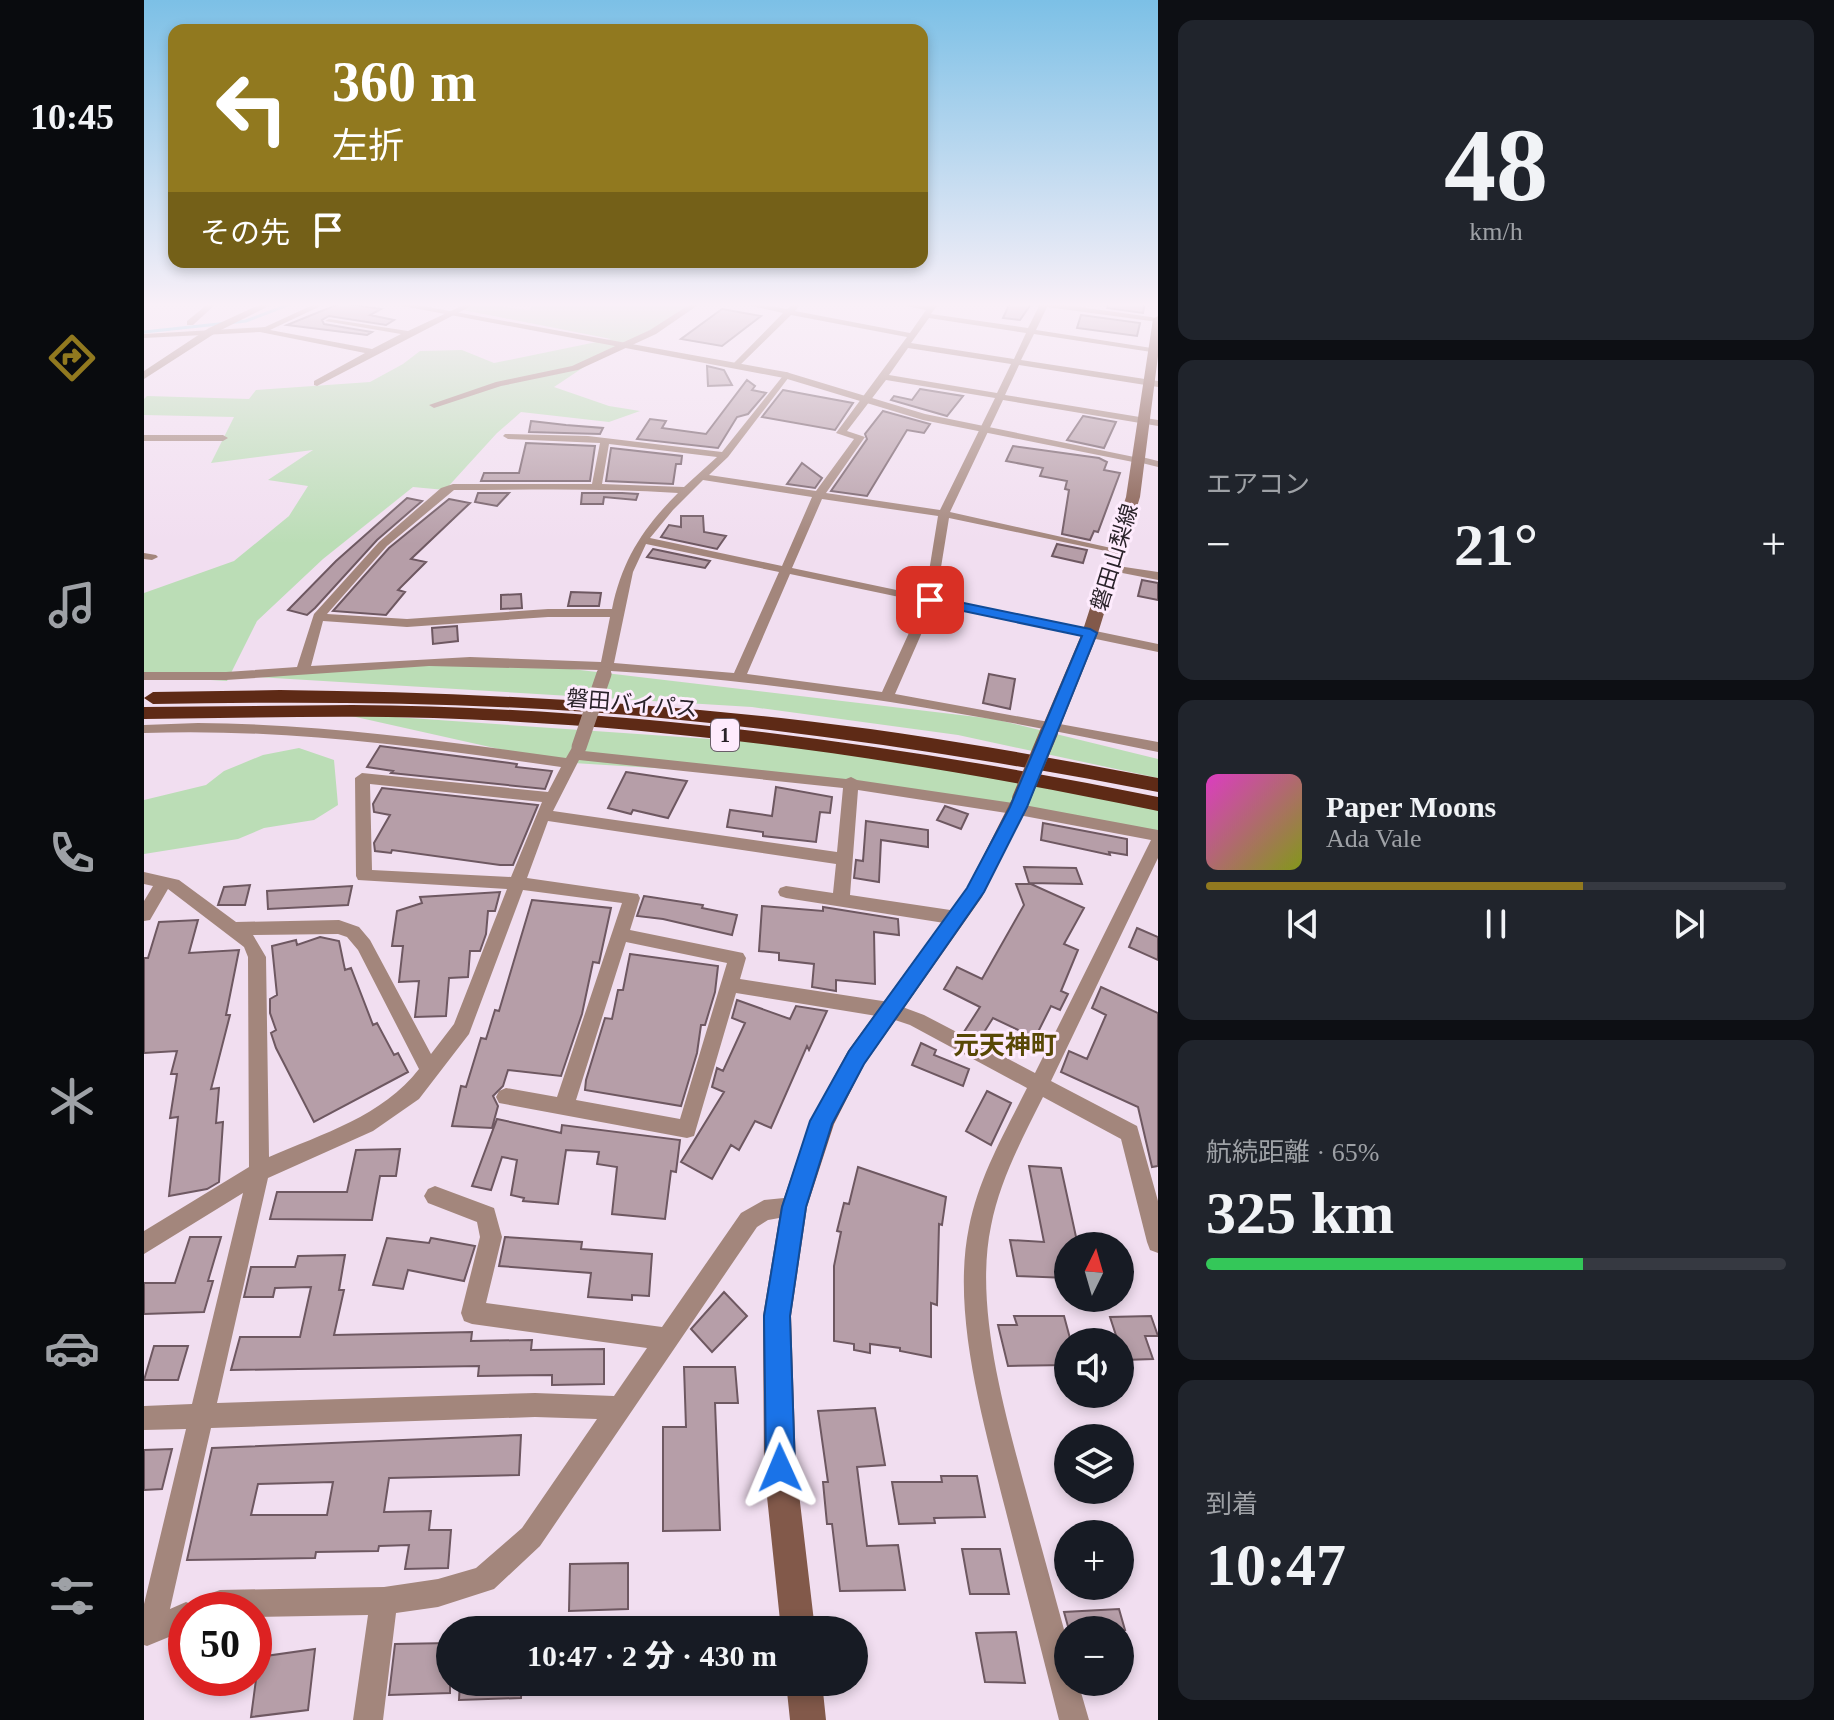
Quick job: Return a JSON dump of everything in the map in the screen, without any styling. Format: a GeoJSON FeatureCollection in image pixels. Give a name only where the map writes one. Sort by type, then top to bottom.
{"type":"FeatureCollection","features":[{"type":"Feature","properties":{"kind":"highway"},"geometry":{"type":"LineString","coordinates":[[144,689],[186,687],[299,695]]}},
{"type":"Feature","properties":{"kind":"highway","name":"磐田バイパス"},"geometry":{"type":"LineString","coordinates":[[144,698],[299,695],[480,699],[797,725],[954,747],[1158,785]]}},
{"type":"Feature","properties":{"kind":"highway","name":"磐田バイパス"},"geometry":{"type":"LineString","coordinates":[[144,716],[475,714],[790,741],[951,763],[1158,804]]}},
{"type":"Feature","properties":{"kind":"main road","name":"磐田山梨線"},"geometry":{"type":"LineString","coordinates":[[796,1616],[780,1468],[777,1316],[794,1207],[822,1121],[856,1058],[975,892],[1020,803],[1090,633],[1111,568],[1133,497],[1138,459],[1151,422],[1154,384]]}},
{"type":"Feature","properties":{"kind":"main road"},"geometry":{"type":"LineString","coordinates":[[805,1696],[808,1720]]}},
{"type":"Feature","properties":{"kind":"street"},"geometry":{"type":"LineString","coordinates":[[434,405],[502,383]]}},
{"type":"Feature","properties":{"kind":"street"},"geometry":{"type":"LineString","coordinates":[[144,1243],[259,1172],[366,1125],[412,1093],[462,1028],[548,806],[574,755],[605,670],[628,569],[642,540],[687,490],[725,455],[780,383]]}},
{"type":"Feature","properties":{"kind":"street"},"geometry":{"type":"LineString","coordinates":[[815,383],[923,417],[1158,464]]}},
{"type":"Feature","properties":{"kind":"street"},"geometry":{"type":"LineString","coordinates":[[738,679],[818,496],[860,437],[841,433],[878,383]]}},
{"type":"Feature","properties":{"kind":"street"},"geometry":{"type":"LineString","coordinates":[[919,383],[1151,422]]}},
{"type":"Feature","properties":{"kind":"street"},"geometry":{"type":"LineString","coordinates":[[886,698],[930,600],[944,514],[1006,383]]}},
{"type":"Feature","properties":{"kind":"street"},"geometry":{"type":"LineString","coordinates":[[508,436],[605,442],[725,455]]}},
{"type":"Feature","properties":{"kind":"street"},"geometry":{"type":"LineString","coordinates":[[144,438],[223,438]]}},
{"type":"Feature","properties":{"kind":"street"},"geometry":{"type":"LineString","coordinates":[[596,489],[605,442]]}},
{"type":"Feature","properties":{"kind":"street"},"geometry":{"type":"LineString","coordinates":[[701,477],[944,514],[1116,552]]}},
{"type":"Feature","properties":{"kind":"street"},"geometry":{"type":"LineString","coordinates":[[303,670],[318,617],[383,544],[445,490],[453,487],[687,490]]}},
{"type":"Feature","properties":{"kind":"street"},"geometry":{"type":"LineString","coordinates":[[642,540],[1158,648]]}},
{"type":"Feature","properties":{"kind":"street"},"geometry":{"type":"LineString","coordinates":[[1111,568],[1158,576]]}},
{"type":"Feature","properties":{"kind":"street"},"geometry":{"type":"LineString","coordinates":[[318,617],[407,623],[548,613],[617,613]]}},
{"type":"Feature","properties":{"kind":"street"},"geometry":{"type":"LineString","coordinates":[[144,676],[231,675],[467,661],[738,679],[886,698],[1158,747]]}},
{"type":"Feature","properties":{"kind":"street"},"geometry":{"type":"LineString","coordinates":[[144,729],[196,726],[364,734],[851,782],[1020,803],[1158,836]]}},
{"type":"Feature","properties":{"kind":"street"},"geometry":{"type":"LineString","coordinates":[[564,1107],[632,898],[518,883],[364,876],[362,778],[548,806],[844,859]]}},
{"type":"Feature","properties":{"kind":"street"},"geometry":{"type":"LineString","coordinates":[[841,900],[851,782]]}},
{"type":"Feature","properties":{"kind":"street"},"geometry":{"type":"LineString","coordinates":[[1074,1720],[996,1424],[980,1340],[976,1284],[979,1230],[991,1182],[1158,842]]}},
{"type":"Feature","properties":{"kind":"street"},"geometry":{"type":"LineString","coordinates":[[144,878],[173,884],[251,943],[257,957],[259,1172],[202,1415],[147,1629]]}},
{"type":"Feature","properties":{"kind":"street"},"geometry":{"type":"LineString","coordinates":[[144,915],[165,881]]}},
{"type":"Feature","properties":{"kind":"street"},"geometry":{"type":"LineString","coordinates":[[786,892],[957,918]]}},
{"type":"Feature","properties":{"kind":"street"},"geometry":{"type":"LineString","coordinates":[[233,929],[339,927],[353,932],[364,945],[430,1070]]}},
{"type":"Feature","properties":{"kind":"street"},"geometry":{"type":"LineString","coordinates":[[506,1097],[687,1129],[737,958],[619,934]]}},
{"type":"Feature","properties":{"kind":"street"},"geometry":{"type":"LineString","coordinates":[[729,985],[889,1010],[917,1020],[1130,1133],[1158,1242]]}},
{"type":"Feature","properties":{"kind":"street"},"geometry":{"type":"LineString","coordinates":[[435,1196],[486,1215],[491,1237],[472,1313],[667,1339]]}},
{"type":"Feature","properties":{"kind":"street"},"geometry":{"type":"LineString","coordinates":[[272,1603],[384,1601],[438,1593],[484,1579],[531,1537],[749,1220],[764,1210],[794,1207]]}},
{"type":"Feature","properties":{"kind":"street"},"geometry":{"type":"LineString","coordinates":[[144,1418],[535,1405],[619,1408]]}},
{"type":"Feature","properties":{"kind":"street"},"geometry":{"type":"LineString","coordinates":[[368,1720],[384,1601]]}},
{"type":"Feature","properties":{"kind":"street"},"geometry":{"type":"LineString","coordinates":[[147,1629],[168,1622]]}},
{"type":"Feature","properties":{"kind":"green space"},"geometry":{"type":"Polygon","coordinates":[[[352,383],[560,383],[554,387],[609,406],[640,411],[609,422],[521,412],[497,433],[445,490],[413,487],[323,559],[257,621],[227,681],[144,676],[144,593],[234,561],[289,516],[308,486],[268,480],[313,450],[211,463],[234,417],[144,415],[144,399],[147,396],[249,399],[256,390],[352,383]]]}},
{"type":"Feature","properties":{"kind":"green space"},"geometry":{"type":"Polygon","coordinates":[[[411,664],[563,668],[994,719],[1158,759],[1158,778],[958,735],[752,707],[257,677],[411,664]]]}},
{"type":"Feature","properties":{"kind":"green space"},"geometry":{"type":"Polygon","coordinates":[[[338,713],[839,748],[1158,807],[1158,834],[831,779],[557,762],[338,713]]]}},
{"type":"Feature","properties":{"kind":"green space"},"geometry":{"type":"Polygon","coordinates":[[[299,748],[334,760],[338,805],[314,820],[264,828],[238,839],[144,854],[144,800],[206,785],[224,771],[263,755],[299,748]]]}},
{"type":"Feature","properties":{"kind":"building"},"geometry":{"type":"Polygon","coordinates":[[[708,383],[732,385],[708,386],[708,383]]]}},
{"type":"Feature","properties":{"kind":"building"},"geometry":{"type":"Polygon","coordinates":[[[745,383],[755,386],[752,390],[766,393],[748,414],[737,417],[718,448],[637,439],[650,419],[666,421],[662,428],[706,434],[745,383]]]}},
{"type":"Feature","properties":{"kind":"building"},"geometry":{"type":"Polygon","coordinates":[[[920,389],[963,396],[947,416],[891,400],[894,396],[912,400],[920,389]]]}},
{"type":"Feature","properties":{"kind":"building"},"geometry":{"type":"Polygon","coordinates":[[[783,390],[853,403],[835,430],[762,417],[783,390]]]}},
{"type":"Feature","properties":{"kind":"building"},"geometry":{"type":"Polygon","coordinates":[[[883,411],[930,424],[924,433],[907,430],[867,496],[831,491],[867,439],[865,434],[883,411]]]}},
{"type":"Feature","properties":{"kind":"building"},"geometry":{"type":"Polygon","coordinates":[[[1083,416],[1116,422],[1104,448],[1067,440],[1083,416]]]}},
{"type":"Feature","properties":{"kind":"building"},"geometry":{"type":"Polygon","coordinates":[[[531,421],[603,428],[600,434],[529,432],[531,421]]]}},
{"type":"Feature","properties":{"kind":"building"},"geometry":{"type":"Polygon","coordinates":[[[526,443],[595,446],[590,481],[481,481],[484,473],[519,473],[526,443]]]}},
{"type":"Feature","properties":{"kind":"building"},"geometry":{"type":"Polygon","coordinates":[[[1013,446],[1099,458],[1107,462],[1104,470],[1120,473],[1098,532],[1094,531],[1090,540],[1062,534],[1069,490],[1065,489],[1067,481],[1040,476],[1043,468],[1006,461],[1013,446]]]}},
{"type":"Feature","properties":{"kind":"building"},"geometry":{"type":"Polygon","coordinates":[[[611,448],[682,456],[681,464],[676,464],[673,484],[606,481],[611,448]]]}},
{"type":"Feature","properties":{"kind":"building"},"geometry":{"type":"Polygon","coordinates":[[[802,463],[822,478],[815,488],[787,484],[802,463]]]}},
{"type":"Feature","properties":{"kind":"building"},"geometry":{"type":"Polygon","coordinates":[[[478,493],[509,493],[497,506],[475,502],[478,493]]]}},
{"type":"Feature","properties":{"kind":"building"},"geometry":{"type":"Polygon","coordinates":[[[582,493],[638,494],[636,500],[604,497],[603,504],[581,504],[582,493]]]}},
{"type":"Feature","properties":{"kind":"building"},"geometry":{"type":"Polygon","coordinates":[[[407,498],[422,501],[377,540],[315,608],[307,615],[288,610],[336,561],[407,498]]]}},
{"type":"Feature","properties":{"kind":"building"},"geometry":{"type":"Polygon","coordinates":[[[449,499],[470,503],[411,559],[426,562],[398,590],[405,592],[386,615],[333,611],[389,548],[449,499]]]}},
{"type":"Feature","properties":{"kind":"building"},"geometry":{"type":"Polygon","coordinates":[[[681,516],[703,516],[704,532],[726,536],[717,549],[661,537],[669,525],[681,527],[681,516]]]}},
{"type":"Feature","properties":{"kind":"building"},"geometry":{"type":"Polygon","coordinates":[[[1057,544],[1087,550],[1083,563],[1052,556],[1057,544]]]}},
{"type":"Feature","properties":{"kind":"building"},"geometry":{"type":"Polygon","coordinates":[[[653,549],[710,561],[705,568],[647,557],[653,549]]]}},
{"type":"Feature","properties":{"kind":"building"},"geometry":{"type":"Polygon","coordinates":[[[1142,580],[1158,583],[1158,600],[1138,596],[1142,580]]]}},
{"type":"Feature","properties":{"kind":"building"},"geometry":{"type":"Polygon","coordinates":[[[571,592],[601,593],[599,606],[568,606],[571,592]]]}},
{"type":"Feature","properties":{"kind":"building"},"geometry":{"type":"Polygon","coordinates":[[[521,594],[522,608],[501,609],[501,595],[521,594]]]}},
{"type":"Feature","properties":{"kind":"building"},"geometry":{"type":"Polygon","coordinates":[[[457,626],[458,641],[433,644],[432,628],[457,626]]]}},
{"type":"Feature","properties":{"kind":"building"},"geometry":{"type":"Polygon","coordinates":[[[989,674],[1015,679],[1010,709],[983,703],[989,674]]]}},
{"type":"Feature","properties":{"kind":"building"},"geometry":{"type":"Polygon","coordinates":[[[380,746],[552,771],[545,789],[391,773],[393,771],[367,767],[380,746]]]}},
{"type":"Feature","properties":{"kind":"building"},"geometry":{"type":"Polygon","coordinates":[[[626,772],[687,781],[668,818],[608,808],[626,772]]]}},
{"type":"Feature","properties":{"kind":"building"},"geometry":{"type":"Polygon","coordinates":[[[776,787],[832,797],[830,813],[820,812],[816,842],[763,836],[763,832],[727,827],[730,810],[772,816],[776,787]]]}},
{"type":"Feature","properties":{"kind":"building"},"geometry":{"type":"Polygon","coordinates":[[[382,788],[538,805],[513,865],[500,865],[392,850],[391,853],[375,851],[374,843],[390,815],[374,812],[373,804],[382,788]]]}},
{"type":"Feature","properties":{"kind":"building"},"geometry":{"type":"Polygon","coordinates":[[[945,806],[968,814],[961,829],[937,820],[945,806]]]}},
{"type":"Feature","properties":{"kind":"building"},"geometry":{"type":"Polygon","coordinates":[[[866,821],[928,830],[928,847],[881,840],[879,882],[854,878],[856,860],[863,861],[866,821]]]}},
{"type":"Feature","properties":{"kind":"building"},"geometry":{"type":"Polygon","coordinates":[[[1043,823],[1127,839],[1127,855],[1109,852],[1110,855],[1041,840],[1043,823]]]}},
{"type":"Feature","properties":{"kind":"building"},"geometry":{"type":"Polygon","coordinates":[[[1024,867],[1076,868],[1082,884],[1029,883],[1024,867]]]}},
{"type":"Feature","properties":{"kind":"building"},"geometry":{"type":"Polygon","coordinates":[[[1016,884],[1031,884],[1084,908],[1064,944],[1078,950],[1061,991],[1068,994],[1060,1010],[1051,1006],[1035,1038],[993,1018],[979,1040],[964,1032],[980,1007],[944,989],[957,967],[982,979],[1024,905],[1016,884]]]}},
{"type":"Feature","properties":{"kind":"building"},"geometry":{"type":"Polygon","coordinates":[[[250,885],[245,905],[218,905],[224,887],[250,885]]]}},
{"type":"Feature","properties":{"kind":"building"},"geometry":{"type":"Polygon","coordinates":[[[352,886],[348,905],[268,909],[267,891],[352,886]]]}},
{"type":"Feature","properties":{"kind":"building"},"geometry":{"type":"Polygon","coordinates":[[[500,892],[495,911],[488,911],[486,934],[480,951],[470,951],[468,977],[449,978],[446,1016],[415,1017],[419,981],[399,982],[403,946],[392,946],[397,911],[422,903],[420,897],[500,892]]]}},
{"type":"Feature","properties":{"kind":"building"},"geometry":{"type":"Polygon","coordinates":[[[644,896],[703,905],[702,908],[737,915],[732,935],[637,916],[644,896]]]}},
{"type":"Feature","properties":{"kind":"building"},"geometry":{"type":"Polygon","coordinates":[[[532,900],[611,908],[599,963],[593,962],[582,1014],[561,1076],[508,1070],[503,1086],[493,1096],[498,1106],[492,1128],[452,1126],[461,1086],[466,1087],[481,1038],[486,1039],[495,1010],[499,1011],[532,900]]]}},
{"type":"Feature","properties":{"kind":"building"},"geometry":{"type":"Polygon","coordinates":[[[762,906],[823,911],[823,907],[898,919],[899,935],[874,932],[875,984],[836,980],[836,991],[812,987],[814,964],[779,960],[779,953],[759,951],[762,906]]]}},
{"type":"Feature","properties":{"kind":"building"},"geometry":{"type":"Polygon","coordinates":[[[198,920],[189,953],[239,950],[226,1015],[230,1015],[211,1089],[219,1088],[216,1123],[223,1122],[219,1182],[207,1189],[169,1196],[178,1117],[170,1118],[177,1074],[171,1074],[177,1051],[144,1053],[144,958],[148,958],[159,922],[198,920]]]}},
{"type":"Feature","properties":{"kind":"building"},"geometry":{"type":"Polygon","coordinates":[[[1137,928],[1158,937],[1158,960],[1129,947],[1137,928]]]}},
{"type":"Feature","properties":{"kind":"building"},"geometry":{"type":"Polygon","coordinates":[[[320,937],[339,941],[345,970],[351,968],[373,1025],[377,1023],[394,1055],[398,1053],[408,1072],[314,1122],[276,1048],[271,1033],[276,1030],[270,1013],[270,999],[277,995],[272,946],[296,940],[297,945],[320,937]]]}},
{"type":"Feature","properties":{"kind":"building"},"geometry":{"type":"Polygon","coordinates":[[[630,954],[718,966],[715,992],[705,1025],[701,1025],[697,1053],[681,1106],[585,1090],[605,1018],[612,1019],[618,990],[623,990],[630,954]]]}},
{"type":"Feature","properties":{"kind":"building"},"geometry":{"type":"Polygon","coordinates":[[[1101,987],[1158,1013],[1158,1166],[1152,1167],[1138,1107],[1061,1072],[1069,1051],[1087,1059],[1106,1015],[1092,1008],[1101,987]]]}},
{"type":"Feature","properties":{"kind":"building"},"geometry":{"type":"Polygon","coordinates":[[[737,1000],[790,1019],[796,1006],[827,1011],[809,1050],[807,1046],[771,1128],[755,1121],[739,1150],[731,1145],[712,1179],[681,1162],[724,1092],[712,1087],[717,1068],[723,1071],[745,1023],[732,1018],[737,1000]]]}},
{"type":"Feature","properties":{"kind":"building"},"geometry":{"type":"Polygon","coordinates":[[[921,1043],[936,1050],[934,1055],[969,1069],[963,1086],[912,1065],[921,1043]]]}},
{"type":"Feature","properties":{"kind":"building"},"geometry":{"type":"Polygon","coordinates":[[[987,1091],[1011,1103],[991,1145],[966,1131],[987,1091]]]}},
{"type":"Feature","properties":{"kind":"building"},"geometry":{"type":"Polygon","coordinates":[[[497,1119],[561,1133],[562,1125],[680,1140],[676,1172],[671,1171],[665,1219],[612,1214],[617,1167],[597,1164],[599,1152],[566,1150],[558,1204],[523,1201],[524,1198],[511,1195],[517,1160],[502,1157],[491,1190],[472,1186],[497,1119]]]}},
{"type":"Feature","properties":{"kind":"building"},"geometry":{"type":"Polygon","coordinates":[[[400,1149],[396,1176],[380,1176],[372,1220],[270,1219],[277,1192],[347,1192],[356,1150],[400,1149]]]}},
{"type":"Feature","properties":{"kind":"building"},"geometry":{"type":"Polygon","coordinates":[[[1029,1166],[1061,1168],[1075,1232],[1054,1232],[1054,1277],[1017,1276],[1010,1240],[1044,1242],[1029,1166]]]}},
{"type":"Feature","properties":{"kind":"building"},"geometry":{"type":"Polygon","coordinates":[[[858,1167],[946,1197],[942,1225],[939,1224],[937,1305],[931,1303],[931,1357],[870,1344],[870,1353],[854,1350],[854,1344],[834,1341],[834,1266],[841,1232],[837,1231],[844,1203],[849,1204],[858,1167]]]}},
{"type":"Feature","properties":{"kind":"building"},"geometry":{"type":"Polygon","coordinates":[[[190,1237],[221,1237],[208,1281],[213,1281],[204,1312],[144,1314],[144,1283],[175,1283],[190,1237]]]}},
{"type":"Feature","properties":{"kind":"building"},"geometry":{"type":"Polygon","coordinates":[[[505,1237],[582,1242],[581,1249],[652,1254],[649,1296],[632,1295],[632,1300],[588,1297],[591,1273],[499,1266],[505,1237]]]}},
{"type":"Feature","properties":{"kind":"building"},"geometry":{"type":"Polygon","coordinates":[[[387,1238],[429,1243],[431,1238],[475,1246],[464,1281],[408,1270],[403,1289],[373,1285],[387,1238]]]}},
{"type":"Feature","properties":{"kind":"building"},"geometry":{"type":"Polygon","coordinates":[[[345,1255],[339,1290],[344,1290],[334,1335],[472,1332],[471,1341],[532,1340],[531,1350],[604,1349],[604,1384],[552,1385],[552,1375],[478,1376],[479,1366],[231,1370],[240,1337],[300,1337],[311,1287],[275,1288],[273,1297],[244,1297],[251,1267],[295,1267],[298,1256],[345,1255]]]}},
{"type":"Feature","properties":{"kind":"building"},"geometry":{"type":"Polygon","coordinates":[[[724,1292],[747,1316],[712,1352],[691,1329],[724,1292]]]}},
{"type":"Feature","properties":{"kind":"building"},"geometry":{"type":"Polygon","coordinates":[[[1014,1316],[1064,1316],[1067,1328],[1054,1328],[1054,1365],[1008,1366],[998,1325],[1017,1325],[1014,1316]]]}},
{"type":"Feature","properties":{"kind":"building"},"geometry":{"type":"Polygon","coordinates":[[[1151,1316],[1158,1336],[1145,1336],[1153,1359],[1134,1360],[1134,1328],[1114,1328],[1110,1317],[1151,1316]]]}},
{"type":"Feature","properties":{"kind":"building"},"geometry":{"type":"Polygon","coordinates":[[[154,1346],[188,1346],[178,1380],[144,1380],[154,1346]]]}},
{"type":"Feature","properties":{"kind":"building"},"geometry":{"type":"Polygon","coordinates":[[[684,1367],[735,1367],[738,1403],[715,1403],[720,1530],[663,1531],[663,1427],[686,1427],[684,1367]]]}},
{"type":"Feature","properties":{"kind":"building"},"geometry":{"type":"Polygon","coordinates":[[[875,1408],[885,1465],[857,1467],[867,1546],[898,1545],[905,1590],[840,1591],[832,1524],[827,1524],[823,1482],[828,1482],[818,1411],[875,1408]]]}},
{"type":"Feature","properties":{"kind":"building"},"geometry":{"type":"Polygon","coordinates":[[[521,1435],[519,1475],[389,1478],[384,1512],[431,1511],[429,1530],[451,1530],[448,1568],[405,1569],[409,1545],[379,1546],[378,1551],[316,1552],[315,1558],[187,1560],[212,1448],[521,1435]],[[333,1482],[258,1484],[251,1515],[327,1515],[333,1482]]]}},
{"type":"Feature","properties":{"kind":"building"},"geometry":{"type":"Polygon","coordinates":[[[172,1449],[162,1489],[144,1490],[144,1450],[172,1449]]]}},
{"type":"Feature","properties":{"kind":"building"},"geometry":{"type":"Polygon","coordinates":[[[941,1476],[977,1476],[985,1517],[934,1518],[935,1523],[899,1524],[892,1482],[942,1482],[941,1476]]]}},
{"type":"Feature","properties":{"kind":"building"},"geometry":{"type":"Polygon","coordinates":[[[962,1549],[1000,1549],[1009,1594],[970,1594],[962,1549]]]}},
{"type":"Feature","properties":{"kind":"building"},"geometry":{"type":"Polygon","coordinates":[[[628,1563],[628,1609],[569,1611],[570,1564],[628,1563]]]}},
{"type":"Feature","properties":{"kind":"building"},"geometry":{"type":"Polygon","coordinates":[[[1119,1609],[1121,1616],[1065,1616],[1064,1612],[1119,1609]]]}},
{"type":"Feature","properties":{"kind":"building"},"geometry":{"type":"Polygon","coordinates":[[[1016,1632],[1025,1683],[985,1682],[976,1633],[1016,1632]]]}},
{"type":"Feature","properties":{"kind":"building"},"geometry":{"type":"Polygon","coordinates":[[[436,1643],[436,1693],[389,1695],[395,1644],[436,1643]]]}},
{"type":"Feature","properties":{"kind":"building"},"geometry":{"type":"Polygon","coordinates":[[[315,1649],[308,1710],[251,1717],[254,1696],[272,1696],[272,1655],[315,1649]]]}},
{"type":"Feature","properties":{"kind":"building"},"geometry":{"type":"Polygon","coordinates":[[[459,1696],[521,1696],[521,1698],[459,1700],[459,1696]]]}},
{"type":"Feature","properties":{"kind":"district","name":"元天神町"},"geometry":{"type":"Point","coordinates":[1005,1045]}},
{"type":"Feature","properties":{"kind":"route"},"geometry":{"type":"LineString","coordinates":[[780,1468],[777,1316],[794,1207],[822,1121],[856,1058],[975,892],[1018,807],[1090,633],[930,600]]}}]}
